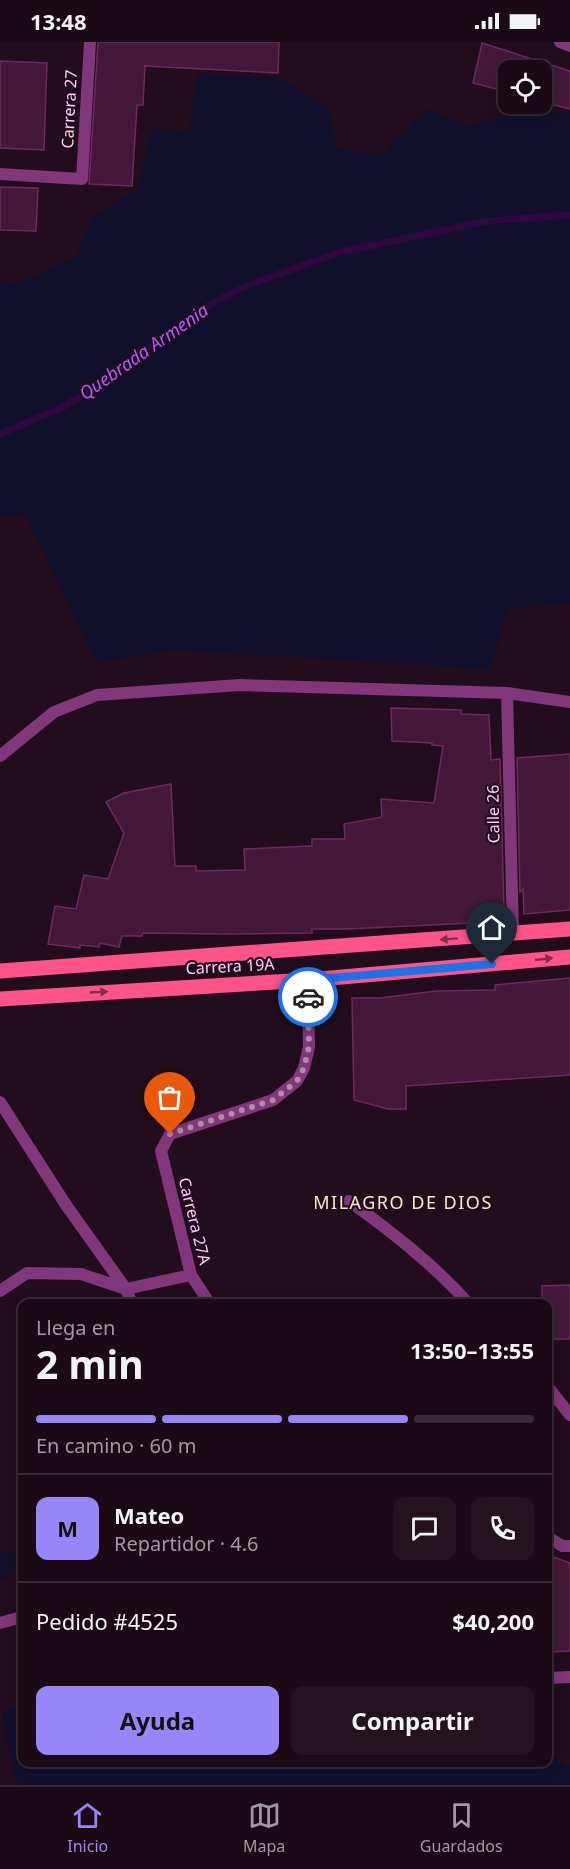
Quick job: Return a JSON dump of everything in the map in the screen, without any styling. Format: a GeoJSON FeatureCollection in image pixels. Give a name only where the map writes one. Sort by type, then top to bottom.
{"type":"FeatureCollection","features":[{"type":"Feature","properties":{"kind":"main road","name":"Carrera 19A"},"geometry":{"type":"LineString","coordinates":[[0,971],[570,929]]}},
{"type":"Feature","properties":{"kind":"main road","name":"Carrera 19A"},"geometry":{"type":"LineString","coordinates":[[0,999],[308,980],[570,957]]}},
{"type":"Feature","properties":{"kind":"street","name":"Carrera 27"},"geometry":{"type":"LineString","coordinates":[[0,174],[82,179],[90,42]]}},
{"type":"Feature","properties":{"kind":"street"},"geometry":{"type":"LineString","coordinates":[[560,42],[570,46]]}},
{"type":"Feature","properties":{"kind":"street"},"geometry":{"type":"LineString","coordinates":[[0,756],[54,712],[98,695],[240,685],[507,693],[570,702]]}},
{"type":"Feature","properties":{"kind":"street","name":"Calle 26"},"geometry":{"type":"LineString","coordinates":[[507,693],[513,934]]}},
{"type":"Feature","properties":{"kind":"street","name":"Carrera 27A"},"geometry":{"type":"LineString","coordinates":[[207,1299],[191,1275],[161,1151],[170,1134],[273,1100],[297,1081],[304,1068],[309,1047],[308,980]]}},
{"type":"Feature","properties":{"kind":"street"},"geometry":{"type":"LineString","coordinates":[[0,1102],[66,1205],[126,1289],[130,1299]]}},
{"type":"Feature","properties":{"kind":"street"},"geometry":{"type":"LineString","coordinates":[[349,1201],[420,1255],[464,1299]]}},
{"type":"Feature","properties":{"kind":"street"},"geometry":{"type":"LineString","coordinates":[[0,1291],[27,1273],[81,1274],[126,1289],[191,1275]]}},
{"type":"Feature","properties":{"kind":"street"},"geometry":{"type":"LineString","coordinates":[[552,1392],[570,1415]]}},
{"type":"Feature","properties":{"kind":"street"},"geometry":{"type":"LineString","coordinates":[[552,1540],[562,1546],[570,1546]]}},
{"type":"Feature","properties":{"kind":"street"},"geometry":{"type":"LineString","coordinates":[[0,1623],[18,1618]]}},
{"type":"Feature","properties":{"kind":"street"},"geometry":{"type":"LineString","coordinates":[[552,1678],[570,1677]]}},
{"type":"Feature","properties":{"kind":"shaded area"},"geometry":{"type":"Polygon","coordinates":[[[198,74],[278,78],[327,105],[338,149],[382,155],[427,109],[468,126],[517,114],[570,112],[570,603],[508,609],[490,669],[174,650],[96,663],[26,515],[0,517],[0,282],[19,283],[76,257],[95,214],[137,190],[152,130],[189,131],[198,74]]]}},
{"type":"Feature","properties":{"kind":"shaded area"},"geometry":{"type":"Polygon","coordinates":[[[0,1551],[18,1554],[11,1578],[0,1580],[0,1551]]]}},
{"type":"Feature","properties":{"kind":"shaded area"},"geometry":{"type":"Polygon","coordinates":[[[18,1706],[18,1767],[552,1767],[552,1759],[570,1766],[570,1785],[18,1785],[1,1714],[18,1706]]]}},
{"type":"Feature","properties":{"kind":"building"},"geometry":{"type":"Polygon","coordinates":[[[98,42],[279,42],[278,73],[145,66],[143,105],[137,105],[132,186],[89,184],[98,42]]]}},
{"type":"Feature","properties":{"kind":"building"},"geometry":{"type":"Polygon","coordinates":[[[482,43],[535,60],[498,60],[498,89],[473,83],[482,43]]]}},
{"type":"Feature","properties":{"kind":"building"},"geometry":{"type":"Polygon","coordinates":[[[0,61],[47,63],[44,150],[0,148],[0,61]]]}},
{"type":"Feature","properties":{"kind":"building"},"geometry":{"type":"Polygon","coordinates":[[[552,65],[570,71],[570,109],[552,104],[552,65]]]}},
{"type":"Feature","properties":{"kind":"building"},"geometry":{"type":"Polygon","coordinates":[[[0,187],[38,188],[36,231],[0,230],[0,187]]]}},
{"type":"Feature","properties":{"kind":"building"},"geometry":{"type":"Polygon","coordinates":[[[391,708],[461,710],[461,714],[489,715],[491,760],[500,759],[504,909],[493,922],[312,929],[312,933],[143,933],[142,936],[122,936],[119,947],[100,943],[99,947],[80,945],[80,948],[48,944],[55,906],[76,909],[84,875],[108,879],[124,833],[106,802],[124,793],[171,784],[175,866],[196,866],[196,871],[245,870],[244,849],[312,846],[312,839],[345,839],[344,824],[382,817],[381,799],[434,803],[443,746],[432,745],[432,743],[392,741],[391,708]]]}},
{"type":"Feature","properties":{"kind":"building"},"geometry":{"type":"Polygon","coordinates":[[[570,754],[570,910],[524,914],[523,889],[520,892],[517,758],[570,754]]]}},
{"type":"Feature","properties":{"kind":"building"},"geometry":{"type":"Polygon","coordinates":[[[570,978],[570,1075],[406,1086],[406,1109],[388,1109],[354,1100],[352,998],[380,998],[436,991],[495,990],[495,985],[570,978]]]}},
{"type":"Feature","properties":{"kind":"building"},"geometry":{"type":"Polygon","coordinates":[[[570,1285],[570,1339],[552,1339],[552,1299],[542,1299],[542,1286],[570,1285]]]}},
{"type":"Feature","properties":{"kind":"building"},"geometry":{"type":"Polygon","coordinates":[[[552,1556],[570,1563],[570,1651],[552,1652],[552,1556]]]}},
{"type":"Feature","properties":{"kind":"waterway","name":"Quebrada Armenia"},"geometry":{"type":"LineString","coordinates":[[0,434],[63,407],[123,370],[197,311],[248,285],[341,252],[487,221],[570,215]]}},
{"type":"Feature","properties":{"kind":"way so far"},"geometry":{"type":"LineString","coordinates":[[170,1134],[273,1100],[297,1081],[304,1068],[309,1047],[308,997]]}},
{"type":"Feature","properties":{"kind":"district","name":"MILAGRO DE DIOS"},"geometry":{"type":"Point","coordinates":[403,1203]}},
{"type":"Feature","properties":{"kind":"route"},"geometry":{"type":"LineString","coordinates":[[308,997],[308,980],[492,964]]}}]}
